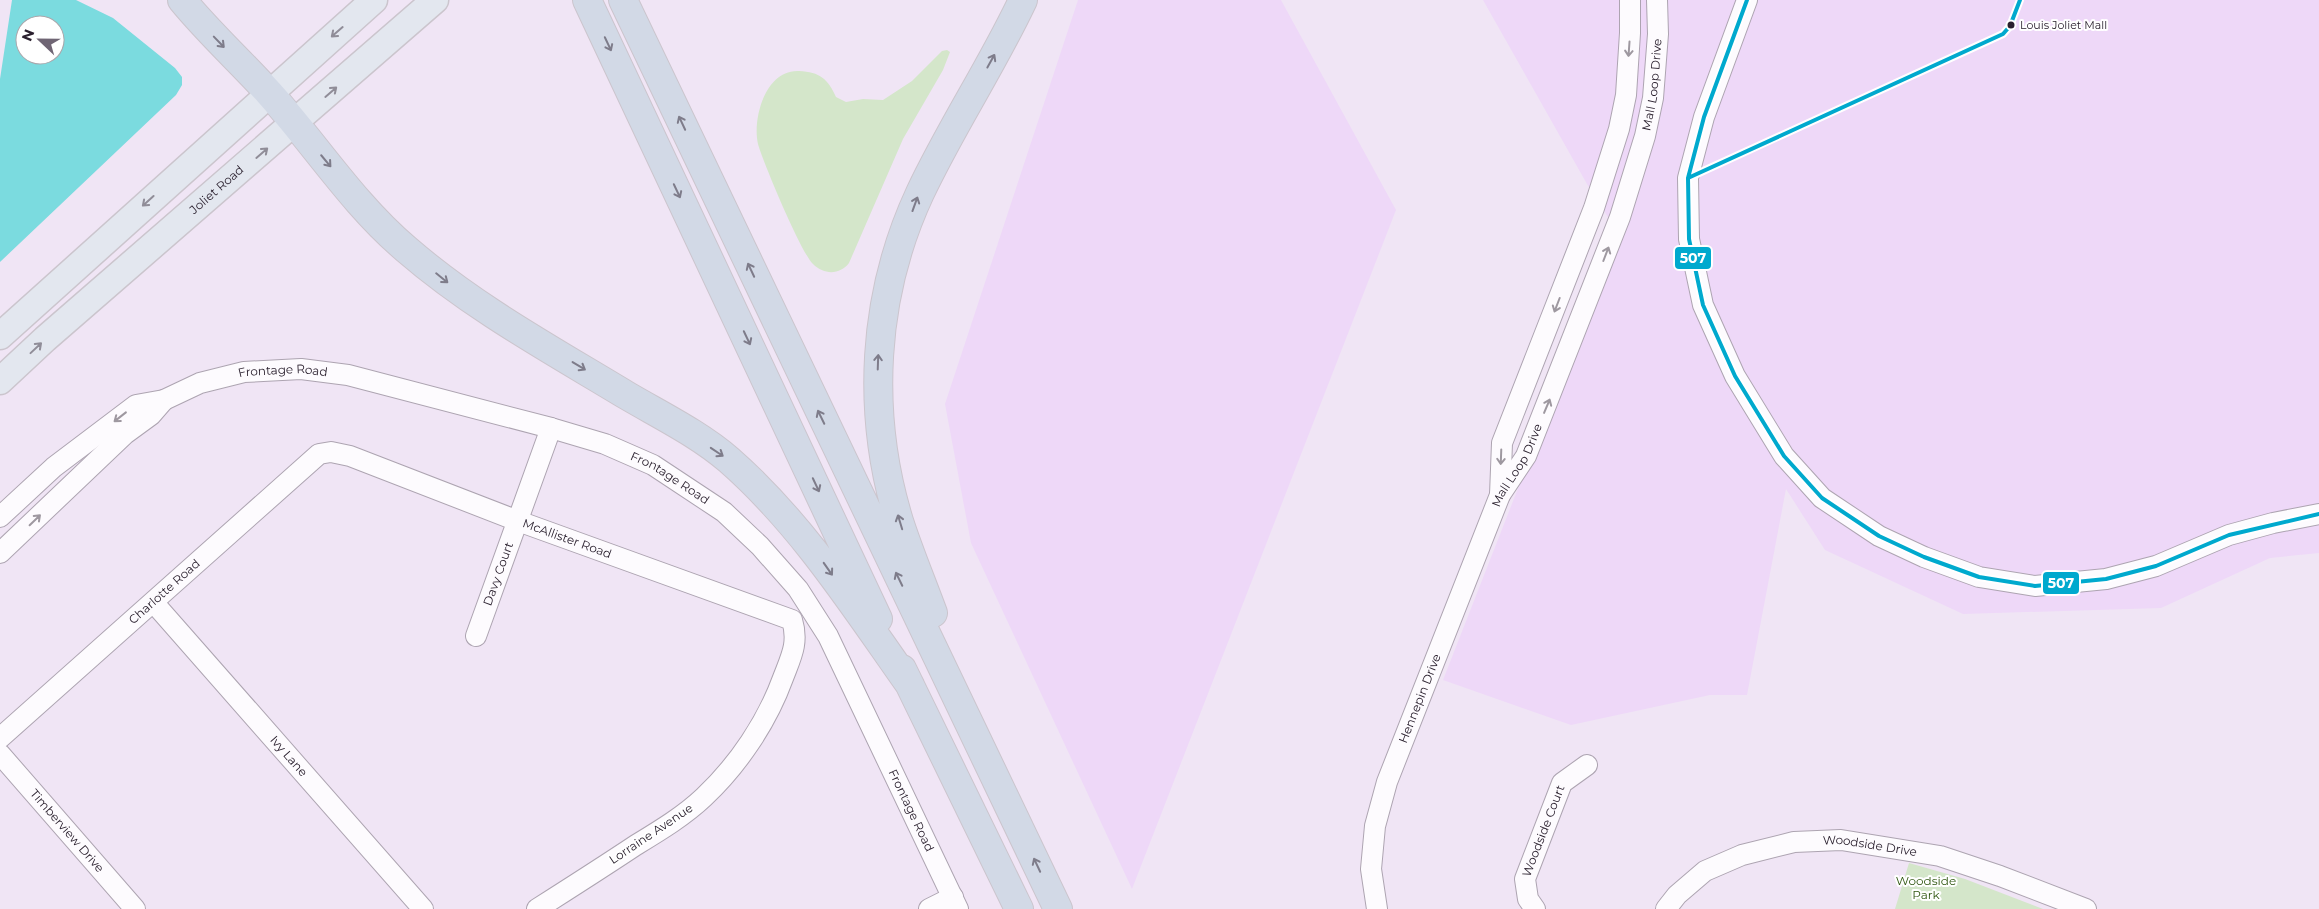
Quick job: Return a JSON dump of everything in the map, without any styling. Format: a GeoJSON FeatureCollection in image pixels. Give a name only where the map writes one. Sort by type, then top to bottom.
{"type":"FeatureCollection","features":[{"type":"Feature","properties":{"kind":"highway"},"geometry":{"type":"LineString","coordinates":[[182,0],[201,24],[268,93],[366,209],[404,248],[448,283],[498,318],[686,430],[727,458],[767,496],[808,541],[910,685]]}},
{"type":"Feature","properties":{"kind":"highway"},"geometry":{"type":"LineString","coordinates":[[588,0],[910,685],[1019,909]]}},
{"type":"Feature","properties":{"kind":"highway"},"geometry":{"type":"LineString","coordinates":[[624,0],[785,342],[1058,909]]}},
{"type":"Feature","properties":{"kind":"highway"},"geometry":{"type":"LineString","coordinates":[[982,749],[899,520],[883,450],[876,395],[878,346],[892,269],[919,195],[1023,0]]}},
{"type":"Feature","properties":{"kind":"main road"},"geometry":{"type":"LineString","coordinates":[[0,336],[268,93],[374,0]]}},
{"type":"Feature","properties":{"kind":"main road","name":"Joliet Road"},"geometry":{"type":"LineString","coordinates":[[0,381],[45,339],[295,124],[435,0]]}},
{"type":"Feature","properties":{"kind":"street","name":"Mall Loop Drive"},"geometry":{"type":"LineString","coordinates":[[1500,495],[1502,443],[1594,208],[1619,129],[1626,94],[1630,0]]}},
{"type":"Feature","properties":{"kind":"street","name":"Mall Loop Drive"},"geometry":{"type":"LineString","coordinates":[[1500,495],[1526,456],[1620,217],[1645,136],[1653,98],[1658,34],[1657,0]]}},
{"type":"Feature","properties":{"kind":"street"},"geometry":{"type":"LineString","coordinates":[[1747,0],[1704,117],[1688,178],[1689,238],[1703,305],[1735,376],[1784,456],[1822,498],[1879,536],[1924,557],[1979,576],[2035,586],[2106,579],[2156,566],[2229,535],[2273,523],[2319,514]]}},
{"type":"Feature","properties":{"kind":"street","name":"Frontage Road"},"geometry":{"type":"LineString","coordinates":[[0,517],[54,467],[136,405],[164,400],[200,383],[226,375],[260,370],[301,369],[348,375],[551,428],[604,444],[653,465],[724,512],[760,546],[798,590],[828,636],[955,903]]}},
{"type":"Feature","properties":{"kind":"street","name":"Frontage Road"},"geometry":{"type":"LineString","coordinates":[[0,553],[125,434],[151,415],[164,400]]}},
{"type":"Feature","properties":{"kind":"street","name":"Davy Court"},"geometry":{"type":"LineString","coordinates":[[476,636],[551,428]]}},
{"type":"Feature","properties":{"kind":"street","name":"McAllister Road"},"geometry":{"type":"LineString","coordinates":[[331,452],[350,456],[518,521],[792,620],[796,634]]}},
{"type":"Feature","properties":{"kind":"street","name":"Charlotte Road"},"geometry":{"type":"LineString","coordinates":[[0,738],[154,603],[319,454],[331,452]]}},
{"type":"Feature","properties":{"kind":"street","name":"Hennepin Drive"},"geometry":{"type":"LineString","coordinates":[[1377,909],[1371,869],[1375,826],[1387,782],[1500,495]]}},
{"type":"Feature","properties":{"kind":"street","name":"Ivy Lane"},"geometry":{"type":"LineString","coordinates":[[154,603],[423,909]]}},
{"type":"Feature","properties":{"kind":"street","name":"Lorraine Avenue"},"geometry":{"type":"LineString","coordinates":[[537,909],[671,823],[704,797],[737,760],[761,724],[780,686],[795,645],[796,634]]}},
{"type":"Feature","properties":{"kind":"street","name":"Timberview Drive"},"geometry":{"type":"LineString","coordinates":[[0,754],[135,909]]}},
{"type":"Feature","properties":{"kind":"street","name":"Woodside Court"},"geometry":{"type":"LineString","coordinates":[[1535,909],[1528,900],[1525,879],[1562,782],[1587,765]]}},
{"type":"Feature","properties":{"kind":"street","name":"Woodside Drive"},"geometry":{"type":"LineString","coordinates":[[1666,909],[1677,895],[1705,871],[1742,855],[1794,842],[1841,840],[1940,856],[2000,876],[2086,909]]}},
{"type":"Feature","properties":{"kind":"street"},"geometry":{"type":"LineString","coordinates":[[929,909],[955,903]]}},
{"type":"Feature","properties":{"kind":"shaded area"},"geometry":{"type":"Polygon","coordinates":[[[1078,0],[1281,0],[1396,210],[1132,889],[971,543],[945,404],[1078,0]]]}},
{"type":"Feature","properties":{"kind":"shaded area","name":"Louis Joliet Mall"},"geometry":{"type":"Polygon","coordinates":[[[1483,0],[2319,0],[2319,553],[2270,558],[2161,608],[1963,614],[1825,550],[1786,489],[1747,695],[1710,695],[1571,725],[1443,680],[1618,233],[1587,184],[1483,0]]]}},
{"type":"Feature","properties":{"kind":"green space"},"geometry":{"type":"Polygon","coordinates":[[[947,50],[950,52],[943,70],[903,139],[849,263],[841,270],[832,272],[817,268],[807,256],[800,243],[774,187],[758,144],[757,121],[764,97],[770,86],[788,72],[799,71],[818,75],[830,85],[836,97],[846,102],[863,99],[883,100],[912,81],[942,51],[947,50]]]}},
{"type":"Feature","properties":{"kind":"green space","name":"Woodside Park"},"geometry":{"type":"Polygon","coordinates":[[[1909,863],[1965,879],[2043,909],[1895,909],[1909,863]]]}},
{"type":"Feature","properties":{"kind":"water"},"geometry":{"type":"Polygon","coordinates":[[[12,0],[76,0],[113,18],[175,68],[182,77],[182,85],[176,95],[0,262],[0,79],[12,0]]]}},
{"type":"Feature","properties":{"kind":"transit line","name":"507"},"geometry":{"type":"LineString","coordinates":[[1747,0],[1704,117],[1688,178],[1689,239],[1703,305],[1735,376],[1784,456],[1822,498],[1879,536],[1924,557],[1979,577],[2035,586],[2106,579],[2156,566],[2229,535],[2319,514]]}},
{"type":"Feature","properties":{"kind":"transit line","name":"507"},"geometry":{"type":"LineString","coordinates":[[1688,178],[2003,34],[2010,26],[2020,0]]}},
{"type":"Feature","properties":{"kind":"place","name":"Louis Joliet Mall"},"geometry":{"type":"Point","coordinates":[2011,25]}}]}
